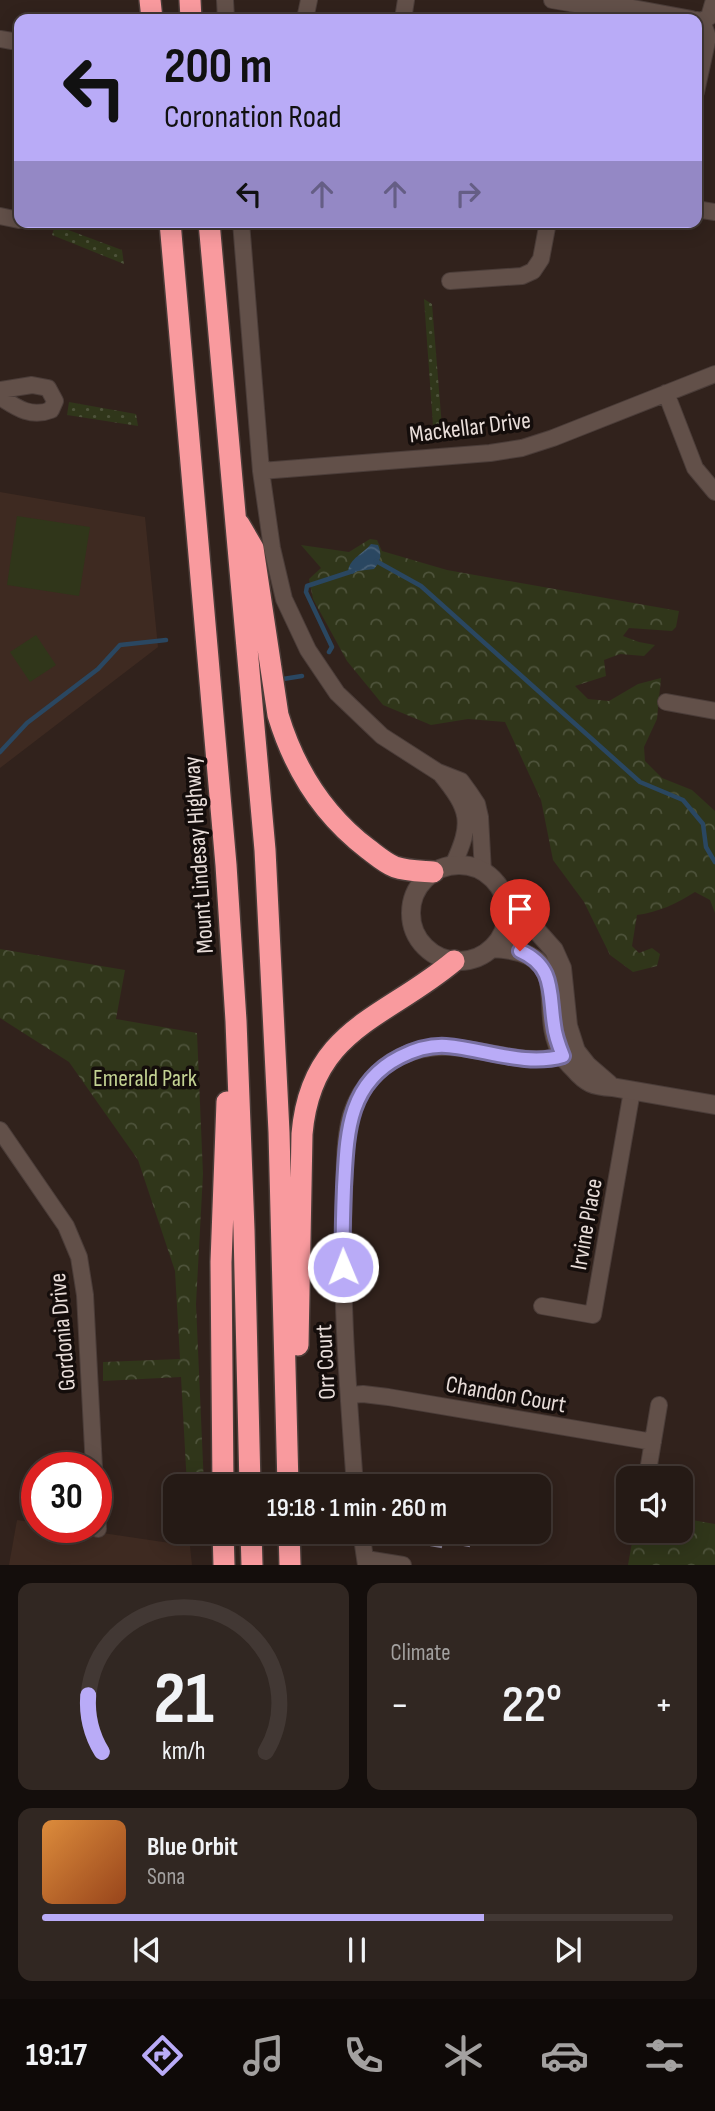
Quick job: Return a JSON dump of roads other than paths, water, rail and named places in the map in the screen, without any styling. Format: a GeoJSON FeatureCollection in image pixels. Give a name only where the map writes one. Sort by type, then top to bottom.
{"type":"FeatureCollection","features":[{"type":"Feature","properties":{"kind":"highway","name":"Mount Lindesay Highway"},"geometry":{"type":"LineString","coordinates":[[171,228],[225,852],[236,1021],[250,1474]]}},
{"type":"Feature","properties":{"kind":"highway"},"geometry":{"type":"LineString","coordinates":[[210,228],[265,850],[279,1132],[288,1474]]}},
{"type":"Feature","properties":{"kind":"highway"},"geometry":{"type":"LineString","coordinates":[[235,516],[253,548],[278,715],[285,739],[305,780],[337,821],[377,856],[402,869],[443,869]]}},
{"type":"Feature","properties":{"kind":"highway"},"geometry":{"type":"LineString","coordinates":[[285,1407],[297,1362],[301,1141],[310,1092],[329,1055],[349,1033],[433,979],[454,961]]}},
{"type":"Feature","properties":{"kind":"highway"},"geometry":{"type":"LineString","coordinates":[[223,1474],[221,1262],[227,1059],[236,1021]]}},
{"type":"Feature","properties":{"kind":"highway"},"geometry":{"type":"LineString","coordinates":[[223,1544],[224,1565]]}},
{"type":"Feature","properties":{"kind":"highway"},"geometry":{"type":"LineString","coordinates":[[251,1544],[252,1565]]}},
{"type":"Feature","properties":{"kind":"highway"},"geometry":{"type":"LineString","coordinates":[[289,1544],[290,1565]]}},
{"type":"Feature","properties":{"kind":"street"},"geometry":{"type":"LineString","coordinates":[[552,0],[599,14],[616,5],[665,14]]}},
{"type":"Feature","properties":{"kind":"street"},"geometry":{"type":"LineString","coordinates":[[702,19],[709,17],[714,0]]}},
{"type":"Feature","properties":{"kind":"street"},"geometry":{"type":"LineString","coordinates":[[702,28],[708,37],[702,64]]}},
{"type":"Feature","properties":{"kind":"street"},"geometry":{"type":"LineString","coordinates":[[241,228],[261,471],[278,578],[284,599],[307,650],[337,693],[357,714],[382,736],[438,772],[461,781],[477,804],[484,872]]}},
{"type":"Feature","properties":{"kind":"street"},"geometry":{"type":"LineString","coordinates":[[450,281],[522,276],[533,271],[541,259],[547,228]]}},
{"type":"Feature","properties":{"kind":"street","name":"Mackellar Drive"},"geometry":{"type":"LineString","coordinates":[[261,471],[490,453],[522,448],[715,374]]}},
{"type":"Feature","properties":{"kind":"street"},"geometry":{"type":"LineString","coordinates":[[0,390],[32,385],[48,388],[55,401],[51,410],[41,414],[25,412],[0,397]]}},
{"type":"Feature","properties":{"kind":"street"},"geometry":{"type":"LineString","coordinates":[[666,393],[695,468],[715,492]]}},
{"type":"Feature","properties":{"kind":"street"},"geometry":{"type":"LineString","coordinates":[[666,702],[715,711]]}},
{"type":"Feature","properties":{"kind":"street"},"geometry":{"type":"LineString","coordinates":[[438,772],[459,797],[466,824],[465,838],[443,869],[423,881],[415,892],[410,918],[420,942],[429,952],[454,961],[474,959],[492,948],[505,929],[507,905],[503,892],[495,880],[469,866],[443,869]]}},
{"type":"Feature","properties":{"kind":"street"},"geometry":{"type":"LineString","coordinates":[[507,905],[521,914],[554,950],[559,960],[564,978],[569,1054]]}},
{"type":"Feature","properties":{"kind":"street"},"geometry":{"type":"LineString","coordinates":[[492,948],[520,951],[531,956],[546,971],[556,1040],[569,1054],[587,1065],[612,1087],[715,1105]]}},
{"type":"Feature","properties":{"kind":"street","name":"Orr Court"},"geometry":{"type":"LineString","coordinates":[[354,1474],[342,1238],[346,1154],[351,1115],[366,1086],[379,1071],[410,1052],[453,1047],[540,1060],[569,1054]]}},
{"type":"Feature","properties":{"kind":"street","name":"Irvine Place"},"geometry":{"type":"LineString","coordinates":[[542,1306],[593,1315],[632,1091]]}},
{"type":"Feature","properties":{"kind":"street","name":"Gordonia Drive"},"geometry":{"type":"LineString","coordinates":[[0,1130],[66,1226],[79,1257],[85,1295],[93,1452]]}},
{"type":"Feature","properties":{"kind":"street","name":"Chandon Court"},"geometry":{"type":"LineString","coordinates":[[350,1395],[388,1397],[653,1442]]}},
{"type":"Feature","properties":{"kind":"street"},"geometry":{"type":"LineString","coordinates":[[649,1466],[659,1405]]}},
{"type":"Feature","properties":{"kind":"street"},"geometry":{"type":"LineString","coordinates":[[363,1544],[366,1562],[403,1565]]}},
{"type":"Feature","properties":{"kind":"water"},"geometry":{"type":"Polygon","coordinates":[[[371,544],[378,545],[380,551],[376,566],[374,569],[352,574],[348,571],[351,563],[371,544]]]}},
{"type":"Feature","properties":{"kind":"waterway"},"geometry":{"type":"LineString","coordinates":[[376,561],[421,586],[640,782],[683,800],[703,824],[706,847],[715,862]]}},
{"type":"Feature","properties":{"kind":"waterway"},"geometry":{"type":"LineString","coordinates":[[329,652],[332,647],[306,592],[307,586],[353,571]]}},
{"type":"Feature","properties":{"kind":"waterway"},"geometry":{"type":"LineString","coordinates":[[0,752],[27,723],[98,669],[120,645],[166,640]]}},
{"type":"Feature","properties":{"kind":"waterway"},"geometry":{"type":"LineString","coordinates":[[283,679],[302,676]]}},
{"type":"Feature","properties":{"kind":"park label","name":"Emerald Park"},"geometry":{"type":"Point","coordinates":[145,1078]}}]}
